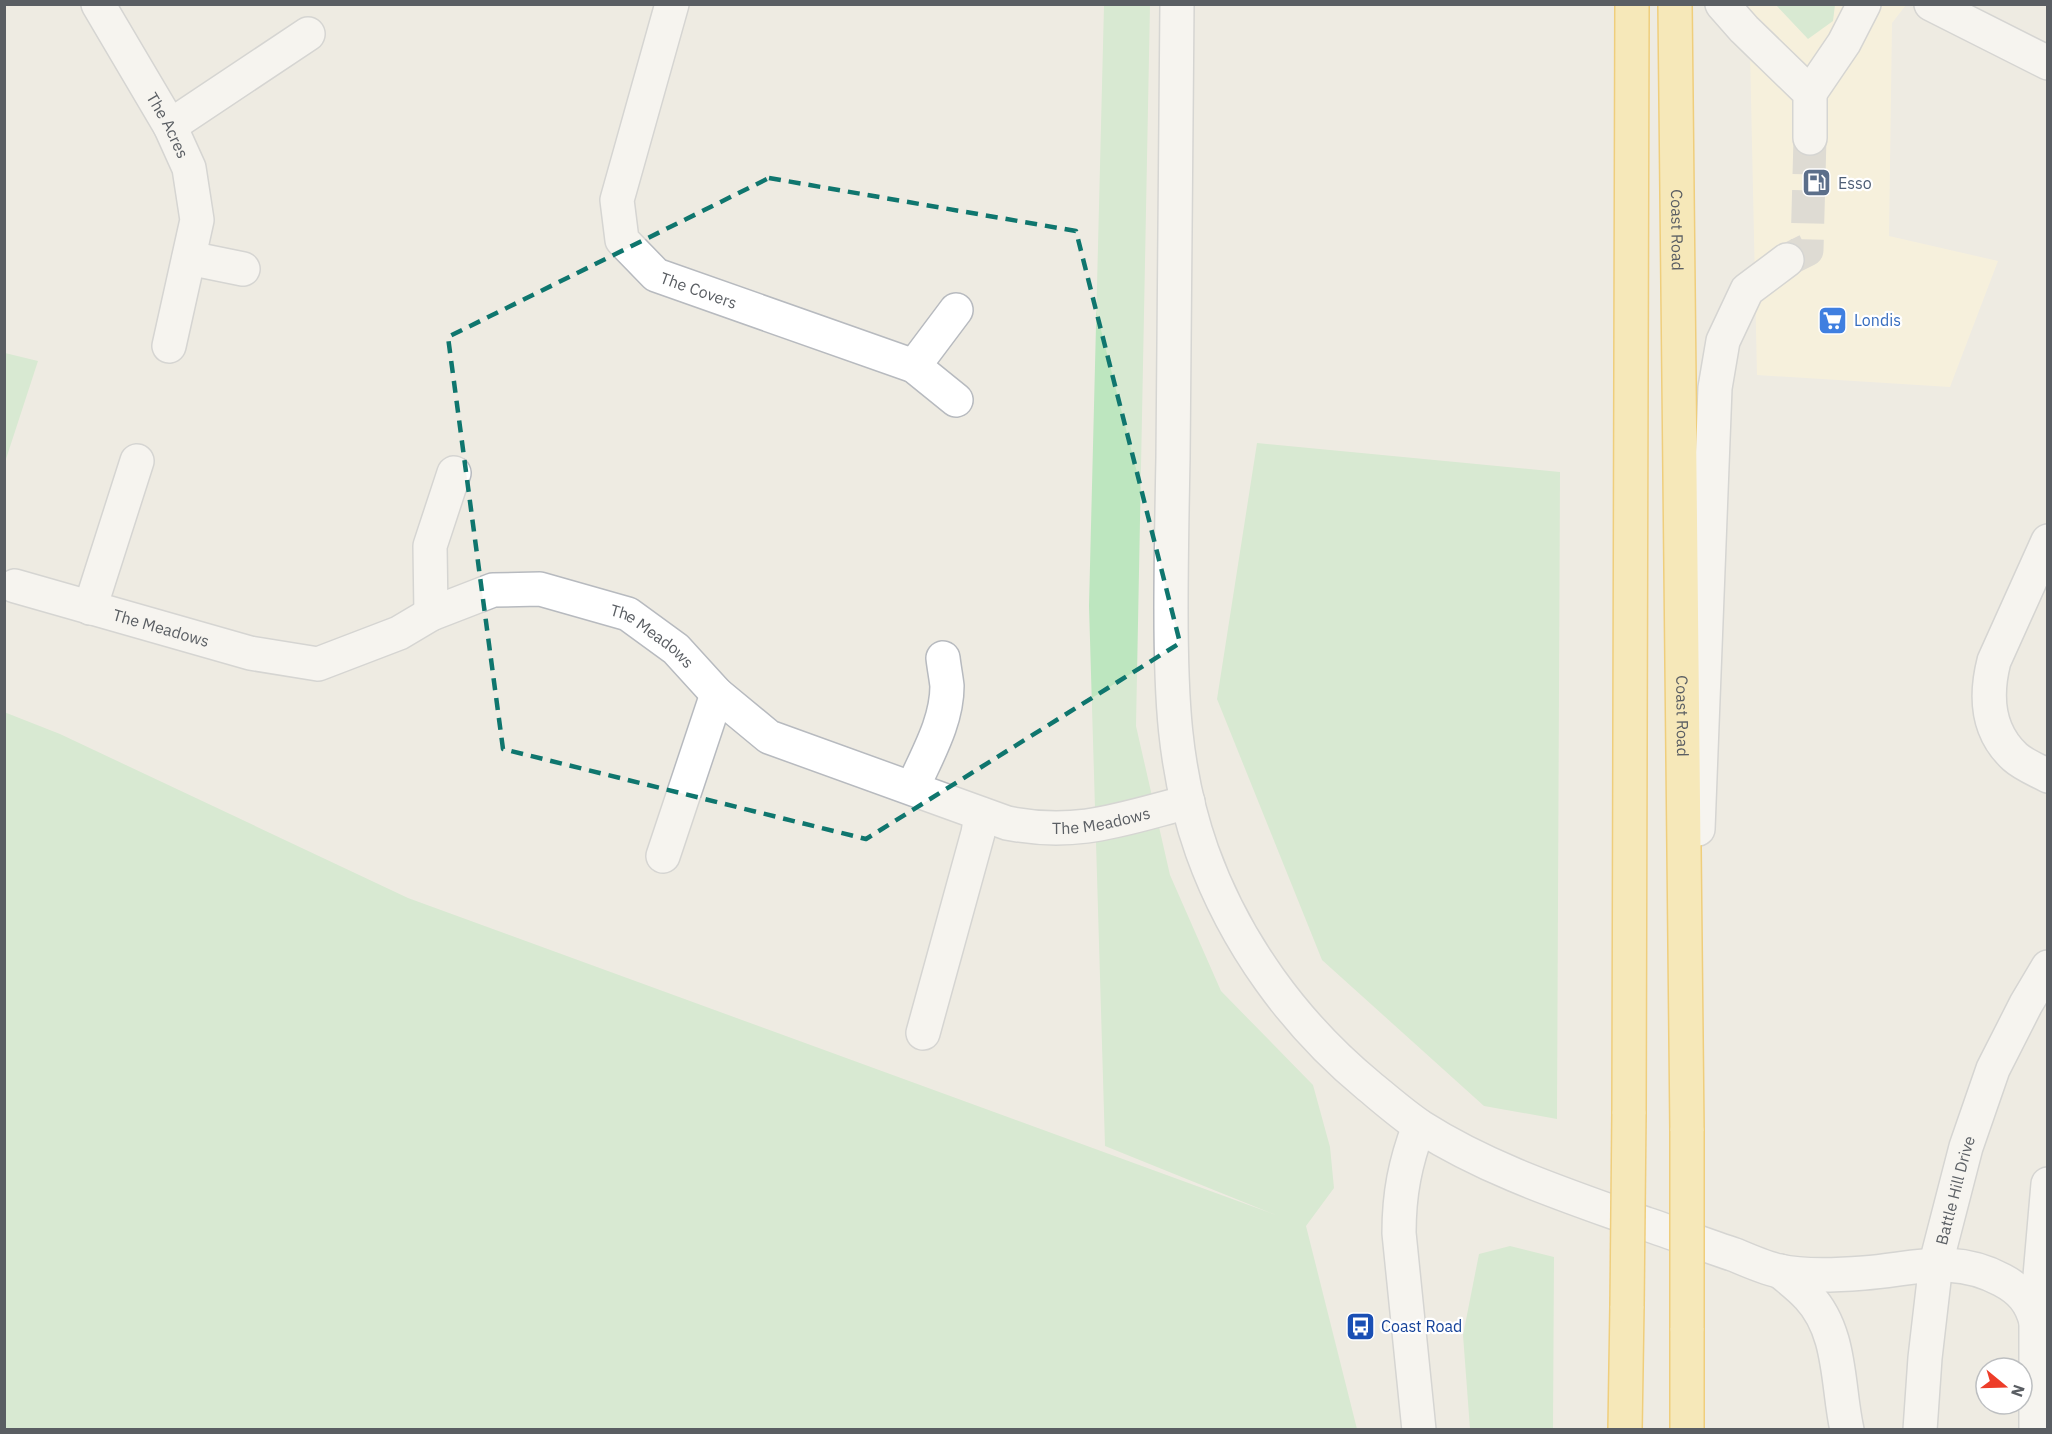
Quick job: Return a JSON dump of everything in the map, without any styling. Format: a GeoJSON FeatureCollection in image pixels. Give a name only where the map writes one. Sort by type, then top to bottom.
{"type":"FeatureCollection","features":[{"type":"Feature","properties":{"kind":"highway"},"geometry":{"type":"LineString","coordinates":[[1625,1430],[1629,1114],[1632,4]]}},
{"type":"Feature","properties":{"kind":"highway","name":"Coast Road"},"geometry":{"type":"LineString","coordinates":[[1675,4],[1687,1131],[1687,1430]]}},
{"type":"Feature","properties":{"kind":"street","name":"The Acres"},"geometry":{"type":"LineString","coordinates":[[98,4],[170,126],[189,168],[197,220],[169,346]]}},
{"type":"Feature","properties":{"kind":"street","name":"The Covers"},"geometry":{"type":"LineString","coordinates":[[672,4],[617,200],[622,240],[656,275],[914,366],[956,400]]}},
{"type":"Feature","properties":{"kind":"street"},"geometry":{"type":"LineString","coordinates":[[1177,4],[1171,660],[1175,737],[1178,760],[1201,848],[1221,897],[1267,977],[1342,1064],[1419,1126],[1500,1169],[1554,1191],[1780,1271],[1841,1274],[1936,1263],[1962,1265],[1980,1270],[2014,1287],[2026,1298],[2033,1308],[2036,1322]]}},
{"type":"Feature","properties":{"kind":"street"},"geometry":{"type":"LineString","coordinates":[[1722,4],[1810,93]]}},
{"type":"Feature","properties":{"kind":"street"},"geometry":{"type":"LineString","coordinates":[[1810,138],[1810,93],[1844,42],[1864,4]]}},
{"type":"Feature","properties":{"kind":"street"},"geometry":{"type":"LineString","coordinates":[[1935,5],[2048,63]]}},
{"type":"Feature","properties":{"kind":"street"},"geometry":{"type":"LineString","coordinates":[[170,126],[308,34]]}},
{"type":"Feature","properties":{"kind":"street"},"geometry":{"type":"LineString","coordinates":[[189,258],[243,269]]}},
{"type":"Feature","properties":{"kind":"street"},"geometry":{"type":"LineString","coordinates":[[1687,1131],[1714,388],[1723,340],[1747,290],[1786,260]]}},
{"type":"Feature","properties":{"kind":"street"},"geometry":{"type":"LineString","coordinates":[[914,366],[956,310]]}},
{"type":"Feature","properties":{"kind":"street","name":"The Meadows"},"geometry":{"type":"LineString","coordinates":[[90,608],[137,461]]}},
{"type":"Feature","properties":{"kind":"street"},"geometry":{"type":"LineString","coordinates":[[431,614],[430,546],[454,473]]}},
{"type":"Feature","properties":{"kind":"street"},"geometry":{"type":"LineString","coordinates":[[2048,541],[1994,661],[1988,682],[1988,704],[1994,726],[2003,745],[2017,759],[2048,776]]}},
{"type":"Feature","properties":{"kind":"street","name":"The Meadows"},"geometry":{"type":"LineString","coordinates":[[15,586],[250,653],[318,664],[399,633],[431,614],[493,590],[540,589],[628,614],[676,650],[717,694],[769,737],[1007,823],[1036,828],[1066,829],[1092,826],[1188,802]]}},
{"type":"Feature","properties":{"kind":"street"},"geometry":{"type":"LineString","coordinates":[[913,788],[939,729],[945,707],[947,685],[943,658]]}},
{"type":"Feature","properties":{"kind":"street"},"geometry":{"type":"LineString","coordinates":[[663,856],[717,694]]}},
{"type":"Feature","properties":{"kind":"street"},"geometry":{"type":"LineString","coordinates":[[923,1033],[970,865],[981,814]]}},
{"type":"Feature","properties":{"kind":"street","name":"Battle Hill Drive"},"geometry":{"type":"LineString","coordinates":[[1920,1430],[1925,1358],[1936,1263],[1966,1147],[1994,1069],[2026,1004],[2048,967]]}},
{"type":"Feature","properties":{"kind":"street"},"geometry":{"type":"LineString","coordinates":[[1419,1126],[1404,1171],[1399,1203],[1398,1233],[1419,1430]]}},
{"type":"Feature","properties":{"kind":"street"},"geometry":{"type":"LineString","coordinates":[[2036,1430],[2036,1322],[2048,1184]]}},
{"type":"Feature","properties":{"kind":"street"},"geometry":{"type":"LineString","coordinates":[[1780,1271],[1809,1296],[1832,1335],[1847,1430]]}},
{"type":"Feature","properties":{"kind":"street"},"geometry":{"type":"LineString","coordinates":[[2032,1430],[2035,1391]]}},
{"type":"Feature","properties":{"kind":"highlighted area"},"geometry":{"type":"Polygon","coordinates":[[[769,178],[1076,231],[1180,643],[866,839],[503,749],[448,337],[769,178]]]}},
{"type":"Feature","properties":{"kind":"shaded area"},"geometry":{"type":"Polygon","coordinates":[[[1749,5],[1906,5],[1892,23],[1889,236],[1998,261],[1950,387],[1757,375],[1749,5]]]}},
{"type":"Feature","properties":{"kind":"green space"},"geometry":{"type":"Polygon","coordinates":[[[1104,5],[1150,5],[1136,726],[1170,875],[1221,991],[1313,1085],[1330,1147],[1334,1188],[1306,1226],[1357,1429],[5,1429],[4,712],[60,734],[408,898],[1276,1215],[1105,1146],[1089,606],[1104,5]]]}},
{"type":"Feature","properties":{"kind":"green space"},"geometry":{"type":"Polygon","coordinates":[[[1776,5],[1835,5],[1833,21],[1808,39],[1776,5]]]}},
{"type":"Feature","properties":{"kind":"green space"},"geometry":{"type":"Polygon","coordinates":[[[4,353],[38,361],[5,462],[4,353]]]}},
{"type":"Feature","properties":{"kind":"green space"},"geometry":{"type":"Polygon","coordinates":[[[1257,443],[1560,472],[1557,1119],[1484,1106],[1322,960],[1217,699],[1257,443]]]}},
{"type":"Feature","properties":{"kind":"green space"},"geometry":{"type":"Polygon","coordinates":[[[1510,1246],[1554,1257],[1553,1429],[1470,1429],[1463,1335],[1479,1254],[1510,1246]]]}},
{"type":"Feature","properties":{"kind":"tunnel"},"geometry":{"type":"LineString","coordinates":[[1787,260],[1807,250],[1810,138]]}},
{"type":"Feature","properties":{"kind":"place","name":"Esso"},"geometry":{"type":"Point","coordinates":[1817,183]}},
{"type":"Feature","properties":{"kind":"place","name":"Londis"},"geometry":{"type":"Point","coordinates":[1833,320]}},
{"type":"Feature","properties":{"kind":"place","name":"Coast Road"},"geometry":{"type":"Point","coordinates":[1360,1326]}}]}
